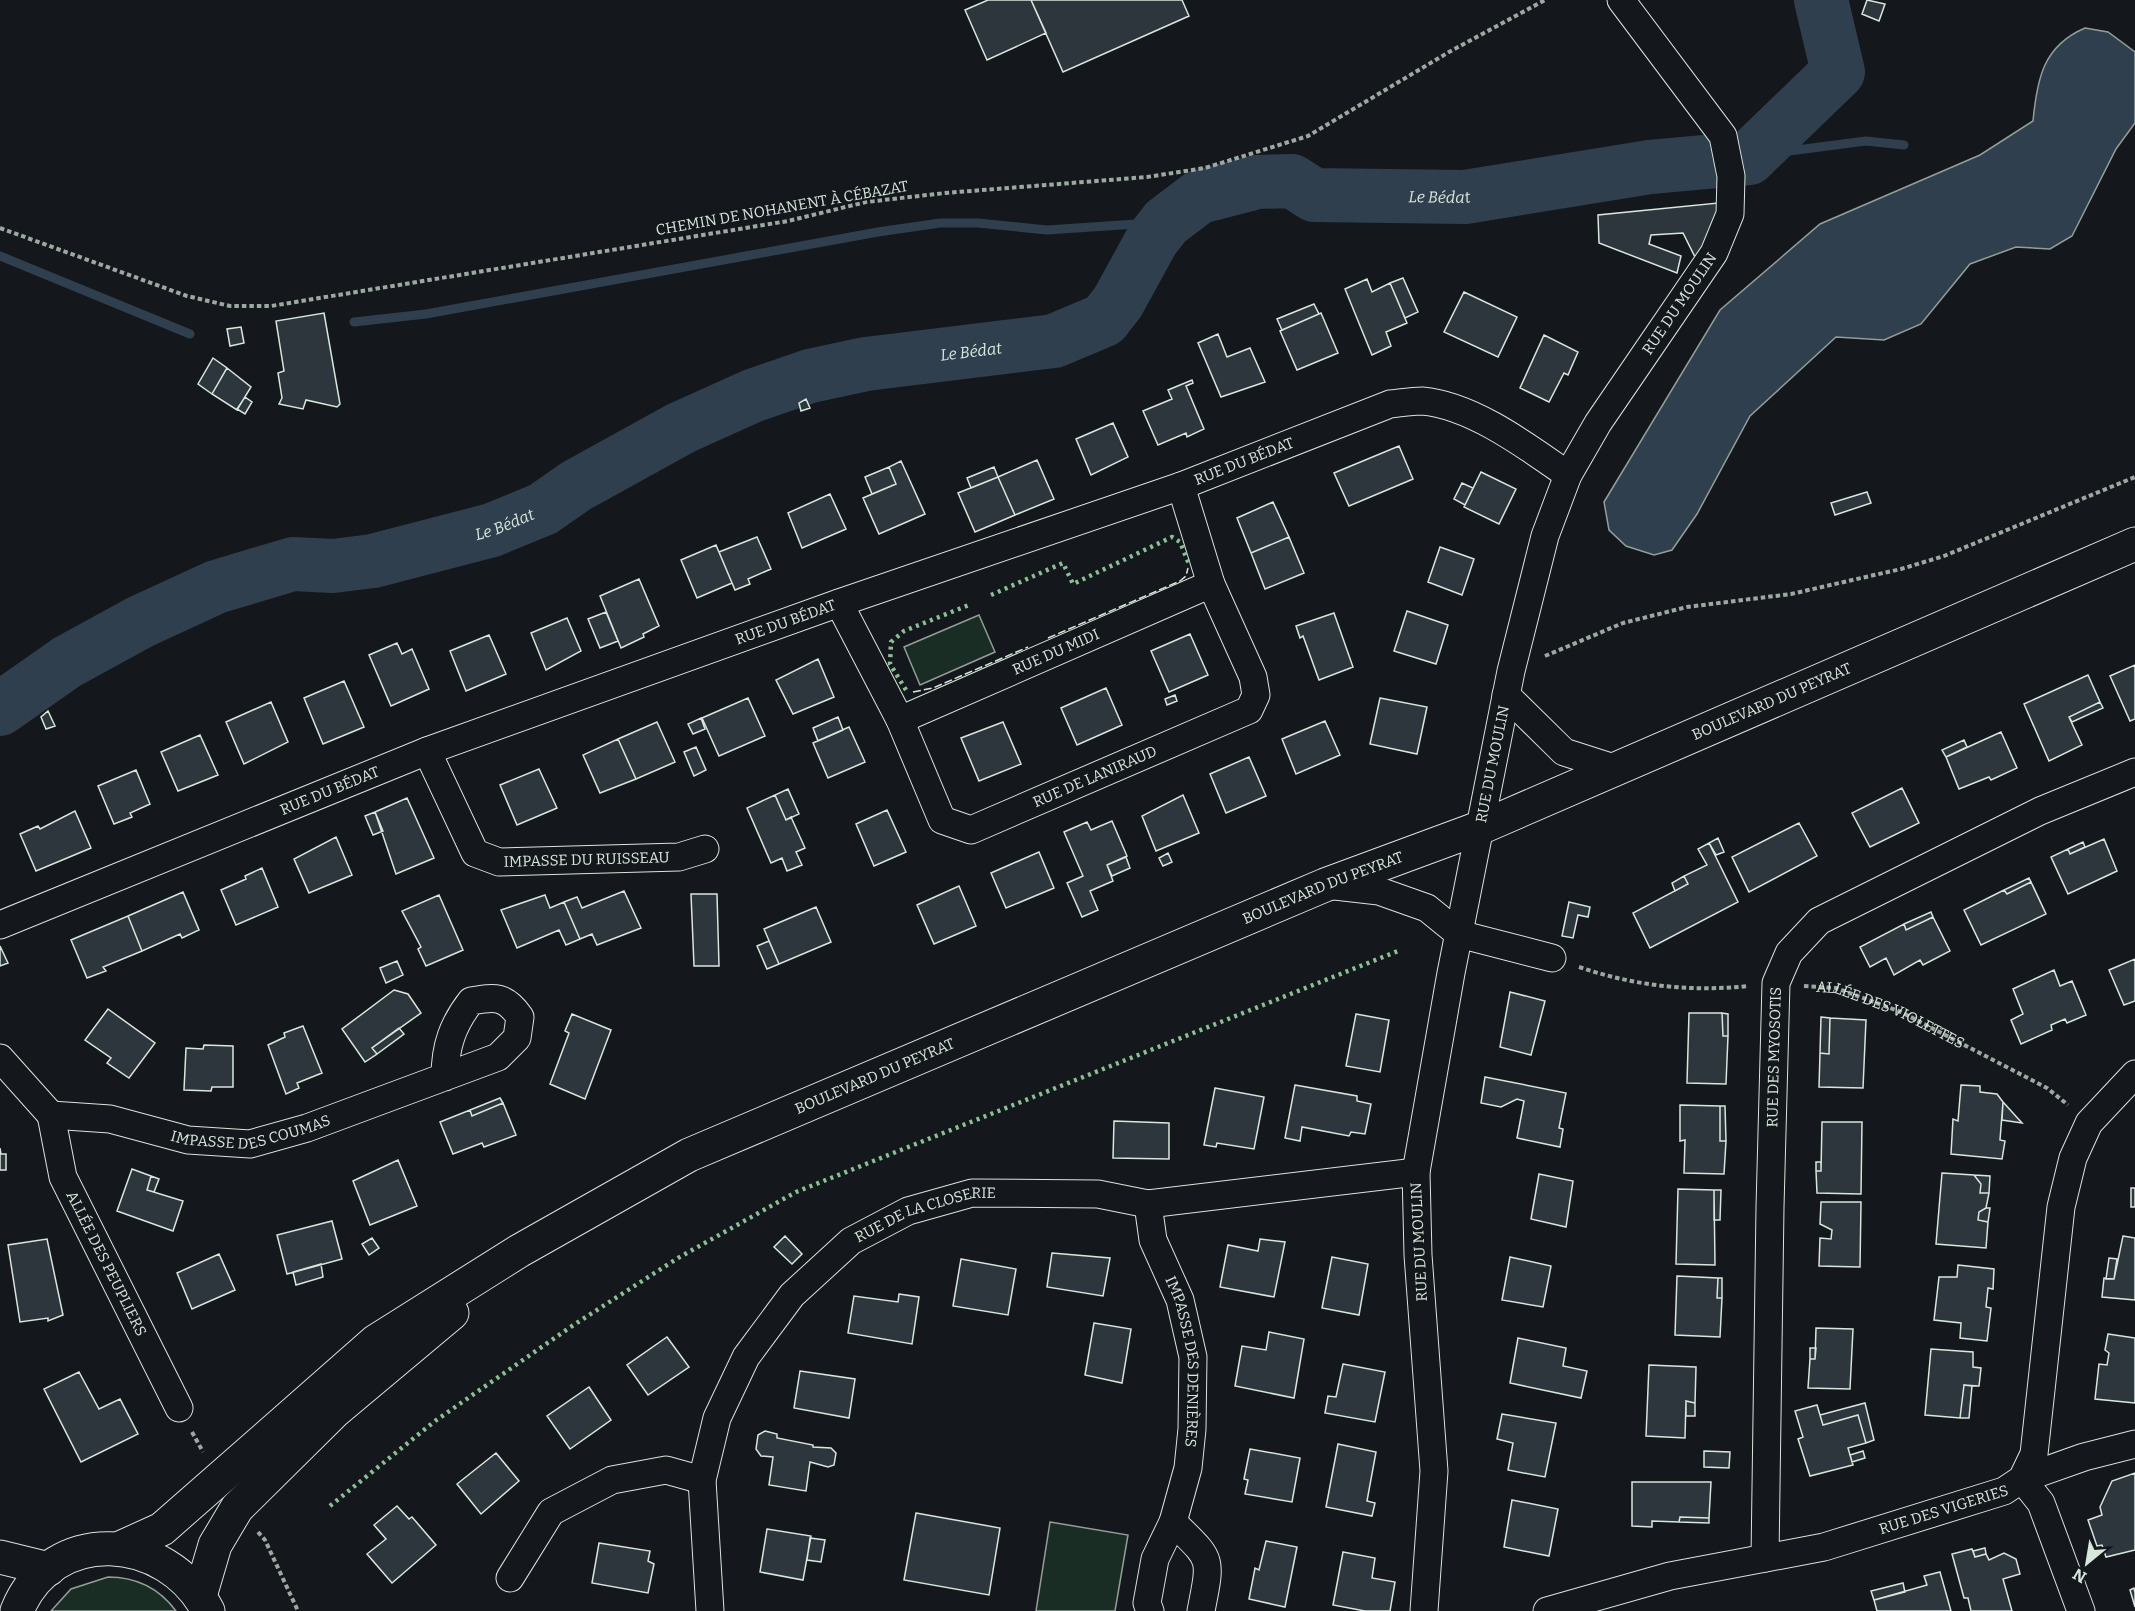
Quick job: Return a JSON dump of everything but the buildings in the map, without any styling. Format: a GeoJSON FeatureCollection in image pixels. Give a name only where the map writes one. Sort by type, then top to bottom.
{"type":"FeatureCollection","features":[{"type":"Feature","properties":{"kind":"main road","name":"BOULEVARD DU PEYRAT"},"geometry":{"type":"LineString","coordinates":[[519,1251],[689,1155],[1325,885],[1482,827],[2135,544]]}},
{"type":"Feature","properties":{"kind":"main road"},"geometry":{"type":"LineString","coordinates":[[120,1548],[162,1529],[376,1341],[519,1251]]}},
{"type":"Feature","properties":{"kind":"main road"},"geometry":{"type":"LineString","coordinates":[[204,1603],[215,1545],[237,1508],[335,1411],[440,1324],[519,1251]]}},
{"type":"Feature","properties":{"kind":"main road"},"geometry":{"type":"LineString","coordinates":[[17,1611],[31,1587],[49,1569],[70,1557],[95,1550],[120,1548],[147,1554],[172,1567],[204,1603]]}},
{"type":"Feature","properties":{"kind":"main road"},"geometry":{"type":"LineString","coordinates":[[0,1557],[49,1569]]}},
{"type":"Feature","properties":{"kind":"street","name":"RUE DU MOULIN"},"geometry":{"type":"LineString","coordinates":[[1424,1611],[1434,1471],[1418,1255],[1416,1172],[1459,934],[1509,683],[1545,536],[1568,475],[1598,423],[1714,253],[1730,214],[1731,176],[1723,136],[1621,0]]}},
{"type":"Feature","properties":{"kind":"street","name":"RUE DU BÉDAT"},"geometry":{"type":"LineString","coordinates":[[0,925],[427,751],[840,603],[1181,486],[1389,404],[1423,401],[1460,411],[1518,440],[1568,475]]}},
{"type":"Feature","properties":{"kind":"street","name":"RUE DE LANIRAUD"},"geometry":{"type":"LineString","coordinates":[[840,603],[900,720],[942,820],[971,830],[1249,710],[1256,695],[1253,677],[1211,584],[1181,486]]}},
{"type":"Feature","properties":{"kind":"street","name":"RUE DU MIDI"},"geometry":{"type":"LineString","coordinates":[[900,720],[1211,584]]}},
{"type":"Feature","properties":{"kind":"street"},"geometry":{"type":"LineString","coordinates":[[1509,683],[1564,752],[1614,768]]}},
{"type":"Feature","properties":{"kind":"street","name":"IMPASSE DU RUISSEAU"},"geometry":{"type":"LineString","coordinates":[[427,751],[475,853],[499,862],[679,857],[705,849]]}},
{"type":"Feature","properties":{"kind":"street","name":"RUE DES MYOSOTIS"},"geometry":{"type":"LineString","coordinates":[[1765,1558],[1776,983],[1789,953],[1819,921],[2040,811],[2135,772]]}},
{"type":"Feature","properties":{"kind":"street"},"geometry":{"type":"LineString","coordinates":[[1325,885],[1379,891],[1427,908],[1459,934],[1552,958]]}},
{"type":"Feature","properties":{"kind":"street"},"geometry":{"type":"LineString","coordinates":[[0,1058],[51,1115]]}},
{"type":"Feature","properties":{"kind":"street","name":"RUE DES VIGERIES"},"geometry":{"type":"LineString","coordinates":[[1547,1611],[1670,1576],[1824,1547],[2004,1491],[2022,1479],[2034,1454],[2042,1403],[2061,1207],[2073,1158],[2089,1123],[2135,1074]]}},
{"type":"Feature","properties":{"kind":"street","name":"IMPASSE DES COUMAS"},"geometry":{"type":"LineString","coordinates":[[51,1115],[110,1119],[188,1140],[250,1144],[307,1128],[445,1077]]}},
{"type":"Feature","properties":{"kind":"street","name":"ALLÉE DES PEUPLIERS"},"geometry":{"type":"LineString","coordinates":[[51,1115],[63,1177],[179,1408]]}},
{"type":"Feature","properties":{"kind":"street","name":"RUE DE LA CLOSERIE"},"geometry":{"type":"LineString","coordinates":[[710,1611],[702,1480],[717,1418],[746,1357],[792,1294],[851,1241],[908,1211],[972,1193],[1098,1194],[1148,1204],[1416,1172]]}},
{"type":"Feature","properties":{"kind":"street","name":"IMPASSE DES DENIÈRES"},"geometry":{"type":"LineString","coordinates":[[1148,1204],[1153,1240],[1180,1300],[1193,1357],[1192,1429],[1188,1468],[1173,1522],[1155,1559],[1147,1604],[1149,1611]]}},
{"type":"Feature","properties":{"kind":"street"},"geometry":{"type":"LineString","coordinates":[[2081,1611],[2041,1503],[2022,1479],[2084,1457],[2135,1444]]}},
{"type":"Feature","properties":{"kind":"street"},"geometry":{"type":"LineString","coordinates":[[510,1578],[551,1512],[612,1480],[666,1470],[702,1480]]}},
{"type":"Feature","properties":{"kind":"street"},"geometry":{"type":"LineString","coordinates":[[1173,1522],[1205,1554],[1209,1570],[1202,1611]]}},
{"type":"Feature","properties":{"kind":"path","name":"CHEMIN DE NOHANENT À CÉBAZAT"},"geometry":{"type":"LineString","coordinates":[[0,228],[187,296],[230,306],[271,306],[788,221],[866,202],[956,192],[1147,177],[1205,168],[1308,136],[1449,52],[1545,0]]}},
{"type":"Feature","properties":{"kind":"path"},"geometry":{"type":"LineString","coordinates":[[1509,683],[1623,623],[1687,607],[1791,594],[1934,560],[2135,477]]}},
{"type":"Feature","properties":{"kind":"path","name":"ALLÉE DES VIOLETTES"},"geometry":{"type":"LineString","coordinates":[[1552,958],[1617,980],[1657,987],[1740,987],[1776,983],[1836,988],[1901,1012],[2047,1088],[2089,1123]]}},
{"type":"Feature","properties":{"kind":"path"},"geometry":{"type":"LineString","coordinates":[[179,1408],[218,1479]]}},
{"type":"Feature","properties":{"kind":"path"},"geometry":{"type":"LineString","coordinates":[[237,1508],[265,1540],[298,1611]]}},
{"type":"Feature","properties":{"kind":"green space"},"geometry":{"type":"Polygon","coordinates":[[[979,615],[995,652],[920,685],[904,647],[979,615]]]}},
{"type":"Feature","properties":{"kind":"green space"},"geometry":{"type":"Polygon","coordinates":[[[1050,1522],[1128,1535],[1115,1611],[1036,1611],[1050,1522]]]}},
{"type":"Feature","properties":{"kind":"green space"},"geometry":{"type":"Polygon","coordinates":[[[108,1577],[128,1579],[146,1585],[162,1596],[176,1611],[51,1611],[71,1589],[108,1577]]]}},
{"type":"Feature","properties":{"kind":"water"},"geometry":{"type":"Polygon","coordinates":[[[2085,28],[2108,32],[2135,52],[2135,123],[2116,149],[2072,236],[2050,249],[2016,247],[1970,264],[1921,324],[1884,340],[1836,337],[1750,416],[1697,514],[1672,550],[1654,555],[1626,546],[1609,530],[1604,502],[1720,310],[1820,224],[1980,155],[2033,121],[2040,78],[2051,54],[2071,35],[2085,28]]]}},
{"type":"Feature","properties":{"kind":"waterway","name":"Le Bédat"},"geometry":{"type":"LineString","coordinates":[[0,709],[67,662],[140,622],[216,587],[293,564],[333,566],[373,561],[492,530],[543,509],[576,486],[681,428],[752,396],[810,376],[866,364],[1054,341],[1104,320],[1118,302],[1152,240],[1166,222],[1199,197],[1257,182],[1292,181],[1314,195],[1465,197],[1650,167],[1749,158],[1838,72],[1821,0]]}},
{"type":"Feature","properties":{"kind":"waterway"},"geometry":{"type":"LineString","coordinates":[[1758,149],[1789,151],[1866,141],[1904,145]]}},
{"type":"Feature","properties":{"kind":"waterway"},"geometry":{"type":"LineString","coordinates":[[354,322],[426,314],[878,232],[940,223],[978,223],[1047,230],[1166,222]]}},
{"type":"Feature","properties":{"kind":"waterway"},"geometry":{"type":"LineString","coordinates":[[0,256],[190,334]]}},
{"type":"Feature","properties":{"kind":"hedge"},"geometry":{"type":"LineString","coordinates":[[991,595],[1063,563],[1073,584],[1172,537],[1180,542],[1189,564]]}},
{"type":"Feature","properties":{"kind":"hedge"},"geometry":{"type":"LineString","coordinates":[[906,690],[890,664],[891,642],[904,631],[969,605]]}},
{"type":"Feature","properties":{"kind":"hedge"},"geometry":{"type":"LineString","coordinates":[[330,1506],[435,1421],[572,1326],[678,1258],[796,1192],[1398,951]]}},
{"type":"Feature","properties":{"kind":"fence"},"geometry":{"type":"LineString","coordinates":[[1048,638],[1180,581],[1186,576],[1188,568]]}},
{"type":"Feature","properties":{"kind":"fence"},"geometry":{"type":"LineString","coordinates":[[913,692],[933,688],[1028,647]]}}]}
